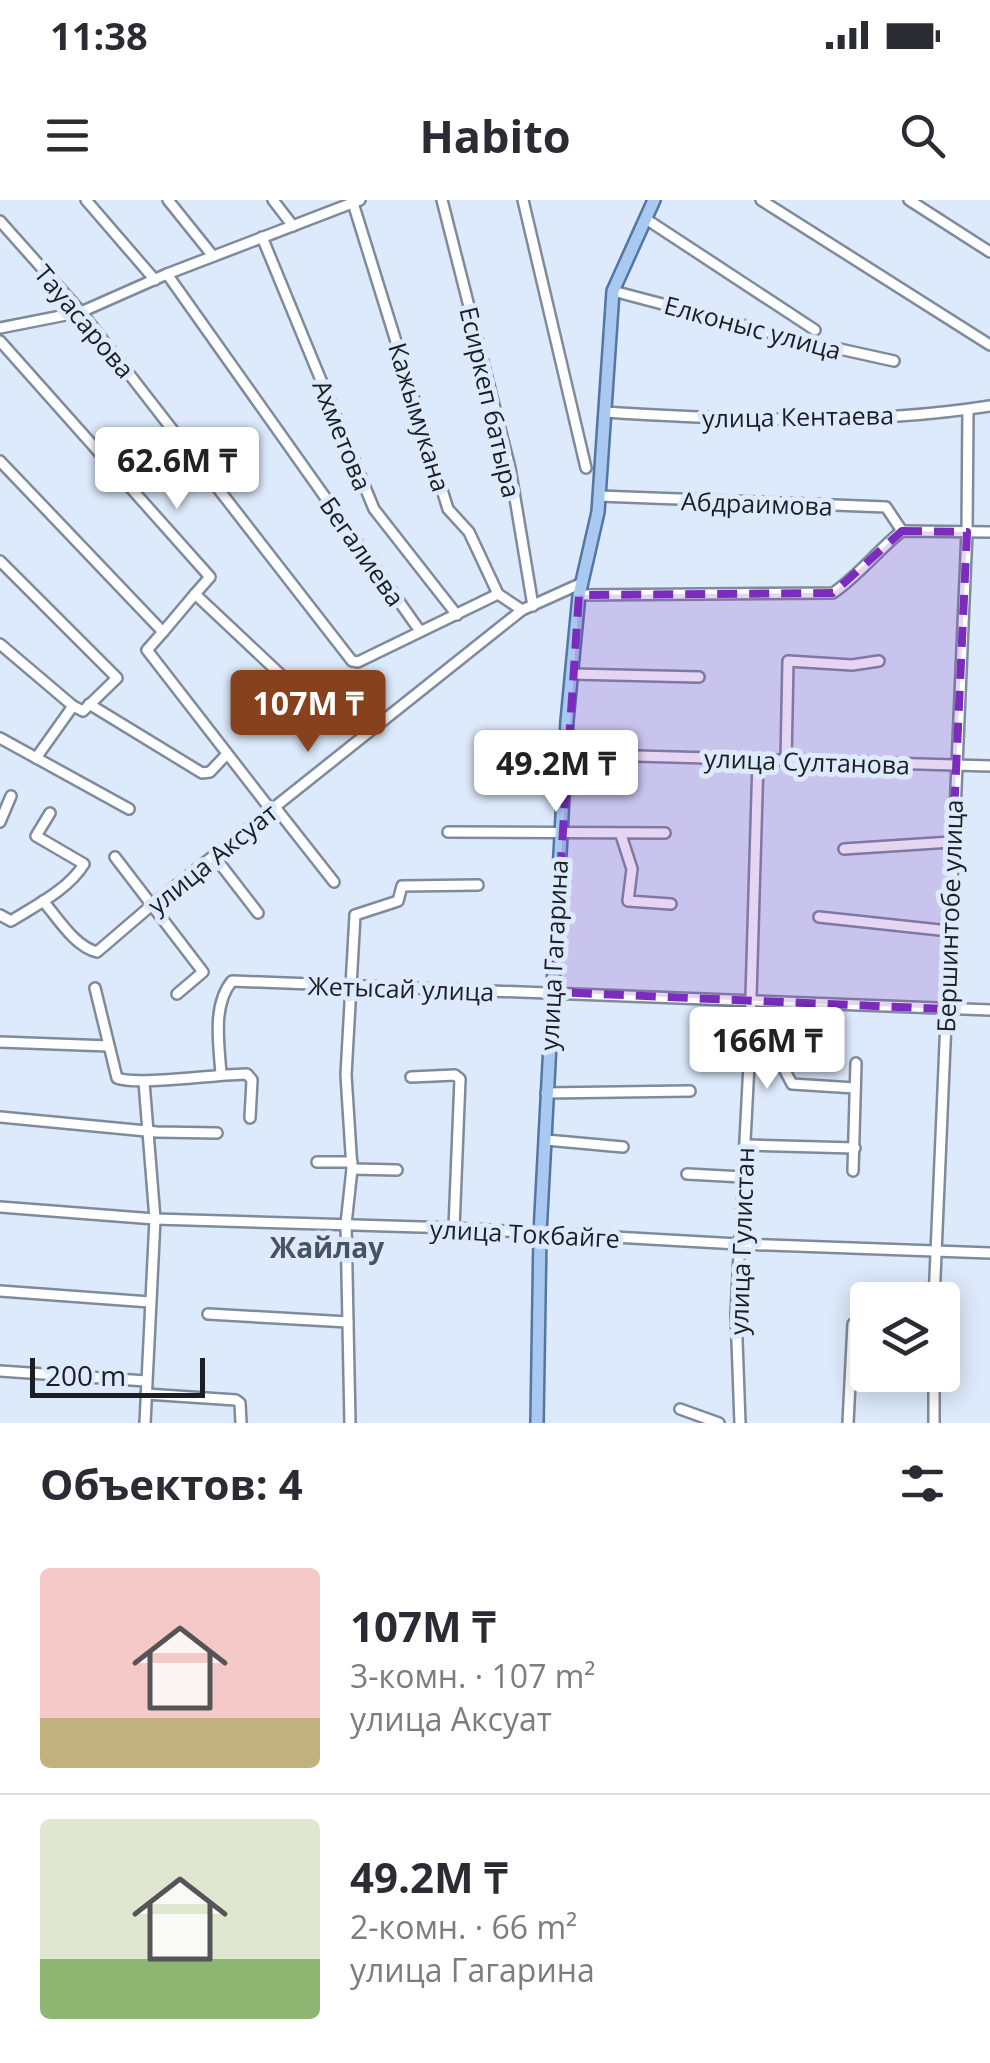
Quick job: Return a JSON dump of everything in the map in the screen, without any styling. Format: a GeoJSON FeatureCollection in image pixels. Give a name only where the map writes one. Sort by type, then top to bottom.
{"type":"FeatureCollection","features":[{"type":"Feature","properties":{"kind":"main road","name":"улица Гагарина"},"geometry":{"type":"LineString","coordinates":[[537,1423],[546,1093],[559,834],[572,674],[580,595],[599,496],[613,291],[654,200]]}},
{"type":"Feature","properties":{"kind":"street"},"geometry":{"type":"LineString","coordinates":[[86,200],[155,280]]}},
{"type":"Feature","properties":{"kind":"street"},"geometry":{"type":"LineString","coordinates":[[168,200],[213,256]]}},
{"type":"Feature","properties":{"kind":"street"},"geometry":{"type":"LineString","coordinates":[[273,200],[293,226]]}},
{"type":"Feature","properties":{"kind":"street","name":"Есиркеп батыра"},"geometry":{"type":"LineString","coordinates":[[442,200],[510,468],[528,608]]}},
{"type":"Feature","properties":{"kind":"street"},"geometry":{"type":"LineString","coordinates":[[523,200],[586,468]]}},
{"type":"Feature","properties":{"kind":"street"},"geometry":{"type":"LineString","coordinates":[[761,200],[990,345]]}},
{"type":"Feature","properties":{"kind":"street"},"geometry":{"type":"LineString","coordinates":[[909,200],[990,252]]}},
{"type":"Feature","properties":{"kind":"street"},"geometry":{"type":"LineString","coordinates":[[0,328],[81,312],[167,274],[357,202]]}},
{"type":"Feature","properties":{"kind":"street","name":"Кажымукана"},"geometry":{"type":"LineString","coordinates":[[357,202],[448,509],[468,532],[498,594]]}},
{"type":"Feature","properties":{"kind":"street"},"geometry":{"type":"LineString","coordinates":[[646,219],[816,330]]}},
{"type":"Feature","properties":{"kind":"street","name":"Тауасарова"},"geometry":{"type":"LineString","coordinates":[[0,221],[81,312],[352,661],[358,662],[420,631]]}},
{"type":"Feature","properties":{"kind":"street","name":"Ахметова"},"geometry":{"type":"LineString","coordinates":[[262,237],[374,510],[457,615]]}},
{"type":"Feature","properties":{"kind":"street","name":"Бегалиева"},"geometry":{"type":"LineString","coordinates":[[167,274],[420,631]]}},
{"type":"Feature","properties":{"kind":"street","name":"Елконыс улица"},"geometry":{"type":"LineString","coordinates":[[613,291],[894,361]]}},
{"type":"Feature","properties":{"kind":"street"},"geometry":{"type":"LineString","coordinates":[[0,341],[210,577],[147,650],[334,882]]}},
{"type":"Feature","properties":{"kind":"street","name":"улица Кентаева"},"geometry":{"type":"LineString","coordinates":[[605,412],[836,420],[990,406]]}},
{"type":"Feature","properties":{"kind":"street","name":"Бершинтобе улица"},"geometry":{"type":"LineString","coordinates":[[934,1282],[967,532],[968,410]]}},
{"type":"Feature","properties":{"kind":"street"},"geometry":{"type":"LineString","coordinates":[[0,461],[162,632]]}},
{"type":"Feature","properties":{"kind":"street","name":"Абдраимова"},"geometry":{"type":"LineString","coordinates":[[599,496],[886,507],[902,531]]}},
{"type":"Feature","properties":{"kind":"street"},"geometry":{"type":"LineString","coordinates":[[580,595],[833,593],[902,531],[990,532]]}},
{"type":"Feature","properties":{"kind":"street"},"geometry":{"type":"LineString","coordinates":[[0,560],[116,678],[83,711],[0,644]]}},
{"type":"Feature","properties":{"kind":"street","name":"улица Аксуат"},"geometry":{"type":"LineString","coordinates":[[43,900],[74,937],[88,950],[97,952],[528,608],[584,582]]}},
{"type":"Feature","properties":{"kind":"street"},"geometry":{"type":"LineString","coordinates":[[195,594],[313,705]]}},
{"type":"Feature","properties":{"kind":"street"},"geometry":{"type":"LineString","coordinates":[[420,631],[498,594],[528,608]]}},
{"type":"Feature","properties":{"kind":"street"},"geometry":{"type":"LineString","coordinates":[[786,761],[788,662],[852,665],[879,661]]}},
{"type":"Feature","properties":{"kind":"street"},"geometry":{"type":"LineString","coordinates":[[572,674],[699,678]]}},
{"type":"Feature","properties":{"kind":"street"},"geometry":{"type":"LineString","coordinates":[[90,704],[202,773],[210,772],[227,754]]}},
{"type":"Feature","properties":{"kind":"street"},"geometry":{"type":"LineString","coordinates":[[36,758],[73,706]]}},
{"type":"Feature","properties":{"kind":"street"},"geometry":{"type":"LineString","coordinates":[[0,738],[129,809]]}},
{"type":"Feature","properties":{"kind":"street","name":"улица Султанова"},"geometry":{"type":"LineString","coordinates":[[565,754],[990,766]]}},
{"type":"Feature","properties":{"kind":"street","name":"улица Гулистан"},"geometry":{"type":"LineString","coordinates":[[740,1423],[736,1313],[758,760]]}},
{"type":"Feature","properties":{"kind":"street"},"geometry":{"type":"LineString","coordinates":[[0,822],[11,796]]}},
{"type":"Feature","properties":{"kind":"street"},"geometry":{"type":"LineString","coordinates":[[0,916],[11,921],[65,884],[84,864],[36,836],[50,813]]}},
{"type":"Feature","properties":{"kind":"street"},"geometry":{"type":"LineString","coordinates":[[448,832],[665,833]]}},
{"type":"Feature","properties":{"kind":"street"},"geometry":{"type":"LineString","coordinates":[[621,834],[632,870],[628,902],[671,904]]}},
{"type":"Feature","properties":{"kind":"street"},"geometry":{"type":"LineString","coordinates":[[844,849],[952,842]]}},
{"type":"Feature","properties":{"kind":"street"},"geometry":{"type":"LineString","coordinates":[[115,856],[203,972],[177,994]]}},
{"type":"Feature","properties":{"kind":"street"},"geometry":{"type":"LineString","coordinates":[[214,856],[258,913]]}},
{"type":"Feature","properties":{"kind":"street"},"geometry":{"type":"LineString","coordinates":[[350,1423],[346,1224],[352,1165],[346,1074],[355,914],[392,906],[398,901],[402,886],[478,885]]}},
{"type":"Feature","properties":{"kind":"street"},"geometry":{"type":"LineString","coordinates":[[819,917],[948,931]]}},
{"type":"Feature","properties":{"kind":"street","name":"Жетысай улица"},"geometry":{"type":"LineString","coordinates":[[221,1074],[218,1030],[223,992],[232,981],[990,1010]]}},
{"type":"Feature","properties":{"kind":"street"},"geometry":{"type":"LineString","coordinates":[[95,988],[117,1078],[144,1082],[221,1074],[252,1076],[250,1118]]}},
{"type":"Feature","properties":{"kind":"street"},"geometry":{"type":"LineString","coordinates":[[0,1042],[109,1046]]}},
{"type":"Feature","properties":{"kind":"street"},"geometry":{"type":"LineString","coordinates":[[852,1171],[856,1063]]}},
{"type":"Feature","properties":{"kind":"street"},"geometry":{"type":"LineString","coordinates":[[748,1064],[783,1067],[792,1084],[855,1088]]}},
{"type":"Feature","properties":{"kind":"street"},"geometry":{"type":"LineString","coordinates":[[411,1077],[454,1075],[460,1079],[454,1228]]}},
{"type":"Feature","properties":{"kind":"street"},"geometry":{"type":"LineString","coordinates":[[144,1082],[155,1219],[145,1423]]}},
{"type":"Feature","properties":{"kind":"street"},"geometry":{"type":"LineString","coordinates":[[546,1093],[690,1091]]}},
{"type":"Feature","properties":{"kind":"street"},"geometry":{"type":"LineString","coordinates":[[0,1117],[148,1131],[217,1133]]}},
{"type":"Feature","properties":{"kind":"street"},"geometry":{"type":"LineString","coordinates":[[546,1140],[624,1147]]}},
{"type":"Feature","properties":{"kind":"street"},"geometry":{"type":"LineString","coordinates":[[745,1145],[855,1148]]}},
{"type":"Feature","properties":{"kind":"street"},"geometry":{"type":"LineString","coordinates":[[317,1162],[396,1170]]}},
{"type":"Feature","properties":{"kind":"street"},"geometry":{"type":"LineString","coordinates":[[688,1174],[743,1177]]}},
{"type":"Feature","properties":{"kind":"street","name":"улица Токбайге"},"geometry":{"type":"LineString","coordinates":[[0,1207],[155,1219],[454,1228],[990,1253]]}},
{"type":"Feature","properties":{"kind":"street"},"geometry":{"type":"LineString","coordinates":[[0,1291],[150,1302]]}},
{"type":"Feature","properties":{"kind":"street"},"geometry":{"type":"LineString","coordinates":[[208,1314],[348,1322]]}},
{"type":"Feature","properties":{"kind":"street"},"geometry":{"type":"LineString","coordinates":[[0,1371],[146,1381]]}},
{"type":"Feature","properties":{"kind":"street"},"geometry":{"type":"LineString","coordinates":[[848,1423],[850,1383]]}},
{"type":"Feature","properties":{"kind":"street"},"geometry":{"type":"LineString","coordinates":[[934,1392],[934,1423]]}},
{"type":"Feature","properties":{"kind":"street"},"geometry":{"type":"LineString","coordinates":[[146,1394],[236,1400],[240,1403],[241,1423]]}},
{"type":"Feature","properties":{"kind":"street"},"geometry":{"type":"LineString","coordinates":[[680,1409],[719,1423]]}},
{"type":"Feature","properties":{"kind":"highlighted area"},"geometry":{"type":"Polygon","coordinates":[[[902,531],[967,532],[945,1009],[552,992],[579,595],[833,593],[902,531]]]}},
{"type":"Feature","properties":{"kind":"district","name":"Жайлау"},"geometry":{"type":"Point","coordinates":[327,1247]}}]}
